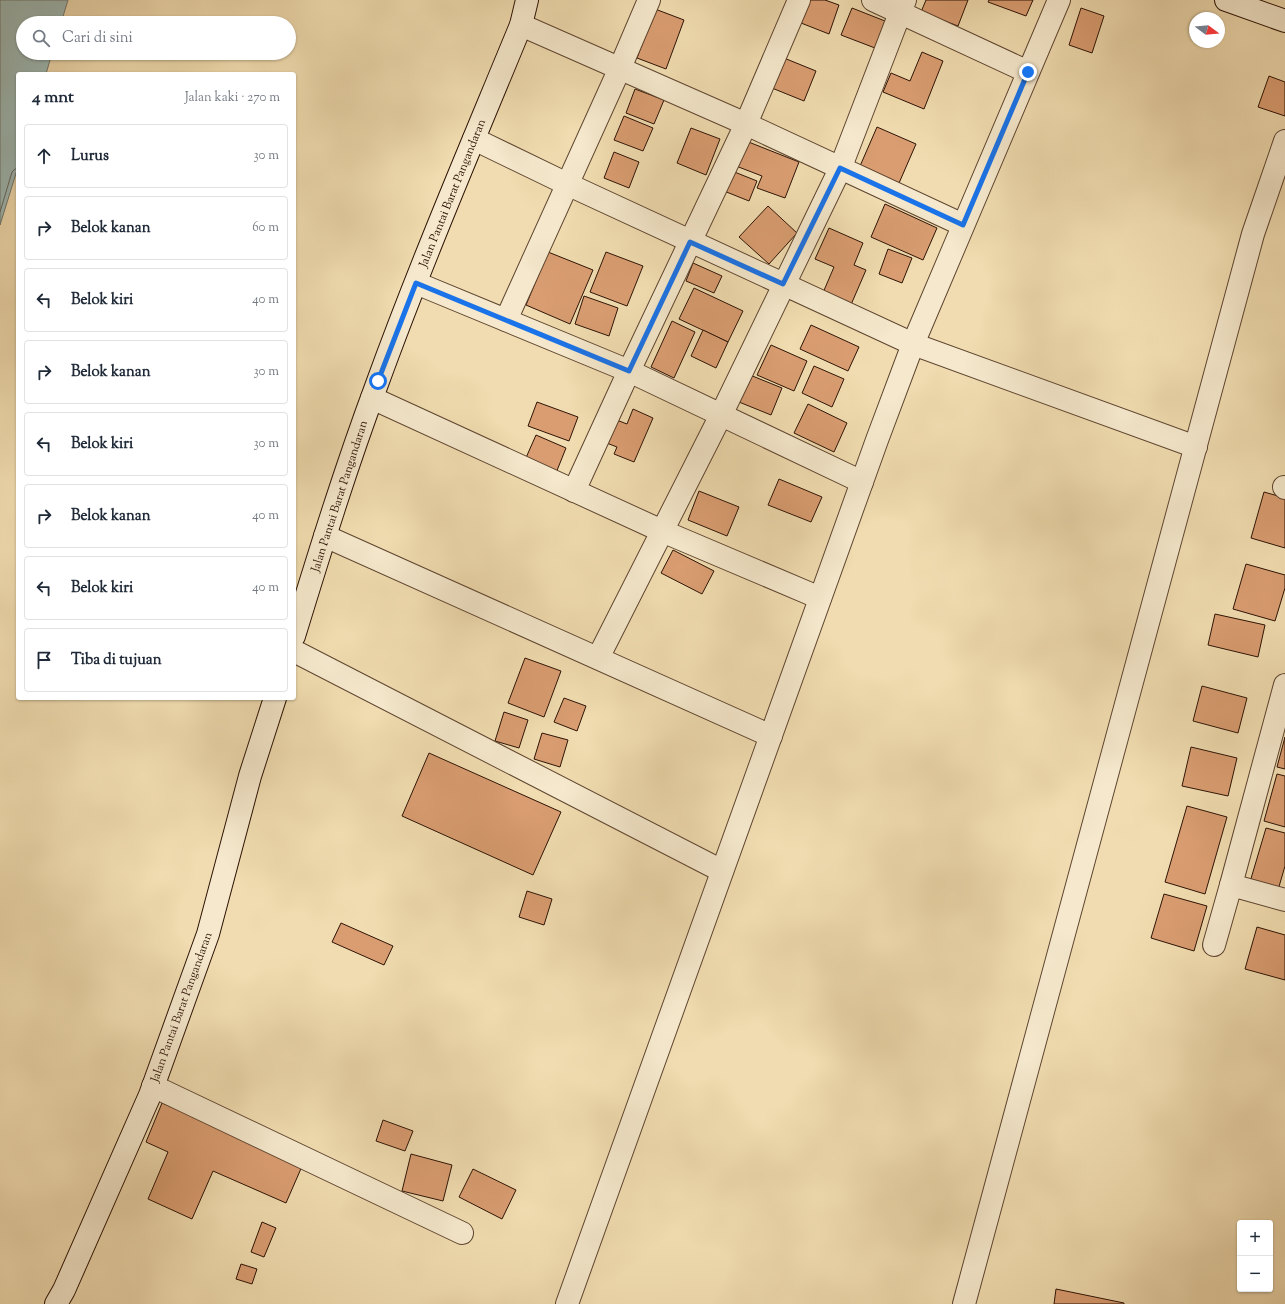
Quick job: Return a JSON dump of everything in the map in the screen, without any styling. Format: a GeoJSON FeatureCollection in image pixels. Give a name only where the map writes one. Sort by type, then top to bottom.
{"type":"FeatureCollection","features":[{"type":"Feature","properties":{"kind":"street","name":"Jalan Pantai Barat Pangandaran"},"geometry":{"type":"LineString","coordinates":[[296,630],[325,536],[372,398],[416,283],[521,25],[527,0]]}},
{"type":"Feature","properties":{"kind":"street"},"geometry":{"type":"LineString","coordinates":[[506,320],[620,68],[649,0]]}},
{"type":"Feature","properties":{"kind":"street"},"geometry":{"type":"LineString","coordinates":[[574,491],[746,124],[799,0]]}},
{"type":"Feature","properties":{"kind":"street"},"geometry":{"type":"LineString","coordinates":[[873,0],[903,6],[1028,72]]}},
{"type":"Feature","properties":{"kind":"street"},"geometry":{"type":"LineString","coordinates":[[567,1304],[820,598],[913,344],[1058,0]]}},
{"type":"Feature","properties":{"kind":"street"},"geometry":{"type":"LineString","coordinates":[[1226,0],[1285,21]]}},
{"type":"Feature","properties":{"kind":"street"},"geometry":{"type":"LineString","coordinates":[[598,658],[721,415],[840,168],[903,6]]}},
{"type":"Feature","properties":{"kind":"street"},"geometry":{"type":"LineString","coordinates":[[521,25],[746,124],[963,225]]}},
{"type":"Feature","properties":{"kind":"street"},"geometry":{"type":"LineString","coordinates":[[474,139],[690,242],[913,344],[1196,447]]}},
{"type":"Feature","properties":{"kind":"street"},"geometry":{"type":"LineString","coordinates":[[964,1304],[1253,234],[1285,141]]}},
{"type":"Feature","properties":{"kind":"street"},"geometry":{"type":"LineString","coordinates":[[416,283],[629,371],[862,482]]}},
{"type":"Feature","properties":{"kind":"street"},"geometry":{"type":"LineString","coordinates":[[372,398],[662,531],[820,598]]}},
{"type":"Feature","properties":{"kind":"street"},"geometry":{"type":"LineString","coordinates":[[325,536],[771,736]]}},
{"type":"Feature","properties":{"kind":"street"},"geometry":{"type":"LineString","coordinates":[[296,652],[722,871]]}},
{"type":"Feature","properties":{"kind":"street"},"geometry":{"type":"LineString","coordinates":[[1214,946],[1232,885],[1285,685]]}},
{"type":"Feature","properties":{"kind":"street","name":"Jalan Pantai Barat Pangandaran"},"geometry":{"type":"LineString","coordinates":[[56,1304],[64,1290],[153,1086],[208,934],[250,776],[274,700]]}},
{"type":"Feature","properties":{"kind":"street"},"geometry":{"type":"LineString","coordinates":[[1232,885],[1285,900]]}},
{"type":"Feature","properties":{"kind":"street"},"geometry":{"type":"LineString","coordinates":[[153,1086],[462,1233]]}},
{"type":"Feature","properties":{"kind":"water"},"geometry":{"type":"Polygon","coordinates":[[[0,0],[68,0],[63,16],[16,16],[16,60],[50,60],[47,72],[16,72],[16,173],[0,225],[0,0]]]}},
{"type":"Feature","properties":{"kind":"building"},"geometry":{"type":"Polygon","coordinates":[[[810,0],[825,0],[839,5],[829,34],[801,23],[810,0]]]}},
{"type":"Feature","properties":{"kind":"building"},"geometry":{"type":"Polygon","coordinates":[[[926,0],[968,0],[958,26],[921,12],[926,0]]]}},
{"type":"Feature","properties":{"kind":"building"},"geometry":{"type":"Polygon","coordinates":[[[989,0],[1033,0],[1026,16],[988,2],[989,0]]]}},
{"type":"Feature","properties":{"kind":"building"},"geometry":{"type":"Polygon","coordinates":[[[852,8],[885,21],[875,48],[841,35],[852,8]]]}},
{"type":"Feature","properties":{"kind":"building"},"geometry":{"type":"Polygon","coordinates":[[[1081,8],[1104,16],[1092,53],[1069,45],[1081,8]]]}},
{"type":"Feature","properties":{"kind":"building"},"geometry":{"type":"Polygon","coordinates":[[[655,9],[684,20],[666,69],[637,58],[655,9]]]}},
{"type":"Feature","properties":{"kind":"building"},"geometry":{"type":"Polygon","coordinates":[[[922,52],[943,61],[924,109],[883,92],[891,73],[910,81],[922,52]]]}},
{"type":"Feature","properties":{"kind":"building"},"geometry":{"type":"Polygon","coordinates":[[[779,56],[816,71],[804,101],[767,86],[779,56]]]}},
{"type":"Feature","properties":{"kind":"building"},"geometry":{"type":"Polygon","coordinates":[[[1269,76],[1285,82],[1285,116],[1258,107],[1269,76]]]}},
{"type":"Feature","properties":{"kind":"building"},"geometry":{"type":"Polygon","coordinates":[[[635,89],[664,100],[654,124],[626,113],[635,89]]]}},
{"type":"Feature","properties":{"kind":"building"},"geometry":{"type":"Polygon","coordinates":[[[624,116],[653,128],[643,151],[614,140],[624,116]]]}},
{"type":"Feature","properties":{"kind":"building"},"geometry":{"type":"Polygon","coordinates":[[[877,127],[916,144],[896,190],[857,173],[877,127]]]}},
{"type":"Feature","properties":{"kind":"building"},"geometry":{"type":"Polygon","coordinates":[[[691,128],[720,139],[706,175],[677,163],[691,128]]]}},
{"type":"Feature","properties":{"kind":"building"},"geometry":{"type":"Polygon","coordinates":[[[746,141],[799,162],[785,198],[757,188],[762,176],[736,166],[746,141]]]}},
{"type":"Feature","properties":{"kind":"building"},"geometry":{"type":"Polygon","coordinates":[[[614,152],[639,162],[629,188],[604,178],[614,152]]]}},
{"type":"Feature","properties":{"kind":"building"},"geometry":{"type":"Polygon","coordinates":[[[732,171],[757,181],[749,201],[724,191],[732,171]]]}},
{"type":"Feature","properties":{"kind":"building"},"geometry":{"type":"Polygon","coordinates":[[[885,204],[937,228],[923,260],[871,237],[885,204]]]}},
{"type":"Feature","properties":{"kind":"building"},"geometry":{"type":"Polygon","coordinates":[[[768,206],[797,233],[769,264],[739,237],[768,206]]]}},
{"type":"Feature","properties":{"kind":"building"},"geometry":{"type":"Polygon","coordinates":[[[829,228],[863,243],[854,265],[866,270],[850,307],[822,295],[834,267],[815,259],[829,228]]]}},
{"type":"Feature","properties":{"kind":"building"},"geometry":{"type":"Polygon","coordinates":[[[888,249],[912,258],[902,283],[879,274],[888,249]]]}},
{"type":"Feature","properties":{"kind":"building"},"geometry":{"type":"Polygon","coordinates":[[[548,252],[593,270],[570,324],[526,305],[548,252]]]}},
{"type":"Feature","properties":{"kind":"building"},"geometry":{"type":"Polygon","coordinates":[[[606,252],[643,266],[627,306],[590,292],[606,252]]]}},
{"type":"Feature","properties":{"kind":"building"},"geometry":{"type":"Polygon","coordinates":[[[693,263],[722,276],[714,293],[686,281],[693,263]]]}},
{"type":"Feature","properties":{"kind":"building"},"geometry":{"type":"Polygon","coordinates":[[[694,288],[743,311],[728,342],[679,319],[694,288]]]}},
{"type":"Feature","properties":{"kind":"building"},"geometry":{"type":"Polygon","coordinates":[[[584,296],[618,308],[609,336],[575,324],[584,296]]]}},
{"type":"Feature","properties":{"kind":"building"},"geometry":{"type":"Polygon","coordinates":[[[672,321],[695,332],[674,378],[651,367],[672,321]]]}},
{"type":"Feature","properties":{"kind":"building"},"geometry":{"type":"Polygon","coordinates":[[[811,325],[859,347],[848,371],[800,349],[811,325]]]}},
{"type":"Feature","properties":{"kind":"building"},"geometry":{"type":"Polygon","coordinates":[[[703,330],[728,342],[716,368],[691,356],[703,330]]]}},
{"type":"Feature","properties":{"kind":"building"},"geometry":{"type":"Polygon","coordinates":[[[771,345],[807,361],[794,391],[757,375],[771,345]]]}},
{"type":"Feature","properties":{"kind":"building"},"geometry":{"type":"Polygon","coordinates":[[[814,366],[844,379],[832,407],[802,393],[814,366]]]}},
{"type":"Feature","properties":{"kind":"building"},"geometry":{"type":"Polygon","coordinates":[[[750,375],[782,388],[771,415],[739,402],[750,375]]]}},
{"type":"Feature","properties":{"kind":"building"},"geometry":{"type":"Polygon","coordinates":[[[537,402],[578,417],[569,441],[528,426],[537,402]]]}},
{"type":"Feature","properties":{"kind":"building"},"geometry":{"type":"Polygon","coordinates":[[[808,404],[847,423],[834,452],[794,433],[808,404]]]}},
{"type":"Feature","properties":{"kind":"building"},"geometry":{"type":"Polygon","coordinates":[[[633,409],[653,418],[634,462],[614,454],[617,447],[604,442],[614,419],[627,424],[633,409]]]}},
{"type":"Feature","properties":{"kind":"building"},"geometry":{"type":"Polygon","coordinates":[[[536,435],[566,448],[556,473],[525,460],[536,435]]]}},
{"type":"Feature","properties":{"kind":"building"},"geometry":{"type":"Polygon","coordinates":[[[779,479],[822,497],[811,522],[768,505],[779,479]]]}},
{"type":"Feature","properties":{"kind":"building"},"geometry":{"type":"Polygon","coordinates":[[[699,491],[739,507],[727,536],[688,520],[699,491]]]}},
{"type":"Feature","properties":{"kind":"building"},"geometry":{"type":"Polygon","coordinates":[[[1264,492],[1285,498],[1285,548],[1251,538],[1264,492]]]}},
{"type":"Feature","properties":{"kind":"building"},"geometry":{"type":"Polygon","coordinates":[[[673,550],[714,571],[702,594],[661,573],[673,550]]]}},
{"type":"Feature","properties":{"kind":"building"},"geometry":{"type":"Polygon","coordinates":[[[1246,564],[1285,575],[1285,588],[1275,621],[1233,609],[1246,564]]]}},
{"type":"Feature","properties":{"kind":"building"},"geometry":{"type":"Polygon","coordinates":[[[1215,614],[1265,625],[1258,657],[1208,645],[1215,614]]]}},
{"type":"Feature","properties":{"kind":"building"},"geometry":{"type":"Polygon","coordinates":[[[525,658],[561,671],[544,717],[508,703],[525,658]]]}},
{"type":"Feature","properties":{"kind":"building"},"geometry":{"type":"Polygon","coordinates":[[[1202,686],[1247,698],[1238,733],[1193,721],[1202,686]]]}},
{"type":"Feature","properties":{"kind":"building"},"geometry":{"type":"Polygon","coordinates":[[[564,698],[586,706],[577,731],[554,722],[564,698]]]}},
{"type":"Feature","properties":{"kind":"building"},"geometry":{"type":"Polygon","coordinates":[[[504,712],[528,720],[519,748],[495,741],[504,712]]]}},
{"type":"Feature","properties":{"kind":"building"},"geometry":{"type":"Polygon","coordinates":[[[542,733],[568,740],[560,767],[534,759],[542,733]]]}},
{"type":"Feature","properties":{"kind":"building"},"geometry":{"type":"Polygon","coordinates":[[[1285,737],[1285,769],[1277,767],[1285,737]]]}},
{"type":"Feature","properties":{"kind":"building"},"geometry":{"type":"Polygon","coordinates":[[[1191,747],[1237,758],[1228,796],[1182,786],[1191,747]]]}},
{"type":"Feature","properties":{"kind":"building"},"geometry":{"type":"Polygon","coordinates":[[[429,753],[561,812],[533,875],[402,816],[429,753]]]}},
{"type":"Feature","properties":{"kind":"building"},"geometry":{"type":"Polygon","coordinates":[[[1277,774],[1285,776],[1285,827],[1264,821],[1277,774]]]}},
{"type":"Feature","properties":{"kind":"building"},"geometry":{"type":"Polygon","coordinates":[[[1187,806],[1227,817],[1205,894],[1165,882],[1187,806]]]}},
{"type":"Feature","properties":{"kind":"building"},"geometry":{"type":"Polygon","coordinates":[[[1266,828],[1285,833],[1285,866],[1278,890],[1250,882],[1266,828]]]}},
{"type":"Feature","properties":{"kind":"building"},"geometry":{"type":"Polygon","coordinates":[[[527,891],[552,899],[544,925],[519,917],[527,891]]]}},
{"type":"Feature","properties":{"kind":"building"},"geometry":{"type":"Polygon","coordinates":[[[1164,894],[1207,906],[1194,951],[1151,938],[1164,894]]]}},
{"type":"Feature","properties":{"kind":"building"},"geometry":{"type":"Polygon","coordinates":[[[341,923],[393,946],[384,965],[332,942],[341,923]]]}},
{"type":"Feature","properties":{"kind":"building"},"geometry":{"type":"Polygon","coordinates":[[[1257,927],[1285,935],[1285,980],[1245,969],[1257,927]]]}},
{"type":"Feature","properties":{"kind":"building"},"geometry":{"type":"Polygon","coordinates":[[[162,1103],[303,1164],[286,1203],[213,1171],[192,1219],[148,1199],[168,1152],[146,1142],[162,1103]]]}},
{"type":"Feature","properties":{"kind":"building"},"geometry":{"type":"Polygon","coordinates":[[[383,1120],[413,1131],[405,1151],[376,1141],[383,1120]]]}},
{"type":"Feature","properties":{"kind":"building"},"geometry":{"type":"Polygon","coordinates":[[[411,1154],[452,1165],[443,1201],[402,1191],[411,1154]]]}},
{"type":"Feature","properties":{"kind":"building"},"geometry":{"type":"Polygon","coordinates":[[[473,1169],[516,1190],[502,1219],[459,1197],[473,1169]]]}},
{"type":"Feature","properties":{"kind":"building"},"geometry":{"type":"Polygon","coordinates":[[[262,1222],[276,1228],[264,1257],[251,1252],[262,1222]]]}},
{"type":"Feature","properties":{"kind":"building"},"geometry":{"type":"Polygon","coordinates":[[[241,1264],[257,1269],[252,1284],[236,1279],[241,1264]]]}},
{"type":"Feature","properties":{"kind":"building"},"geometry":{"type":"Polygon","coordinates":[[[1056,1289],[1124,1303],[1124,1304],[1054,1304],[1056,1289]]]}},
{"type":"Feature","properties":{"kind":"route"},"geometry":{"type":"LineString","coordinates":[[378,381],[416,283],[629,371],[690,242],[783,284],[840,168],[963,225],[1028,72]]}}]}
